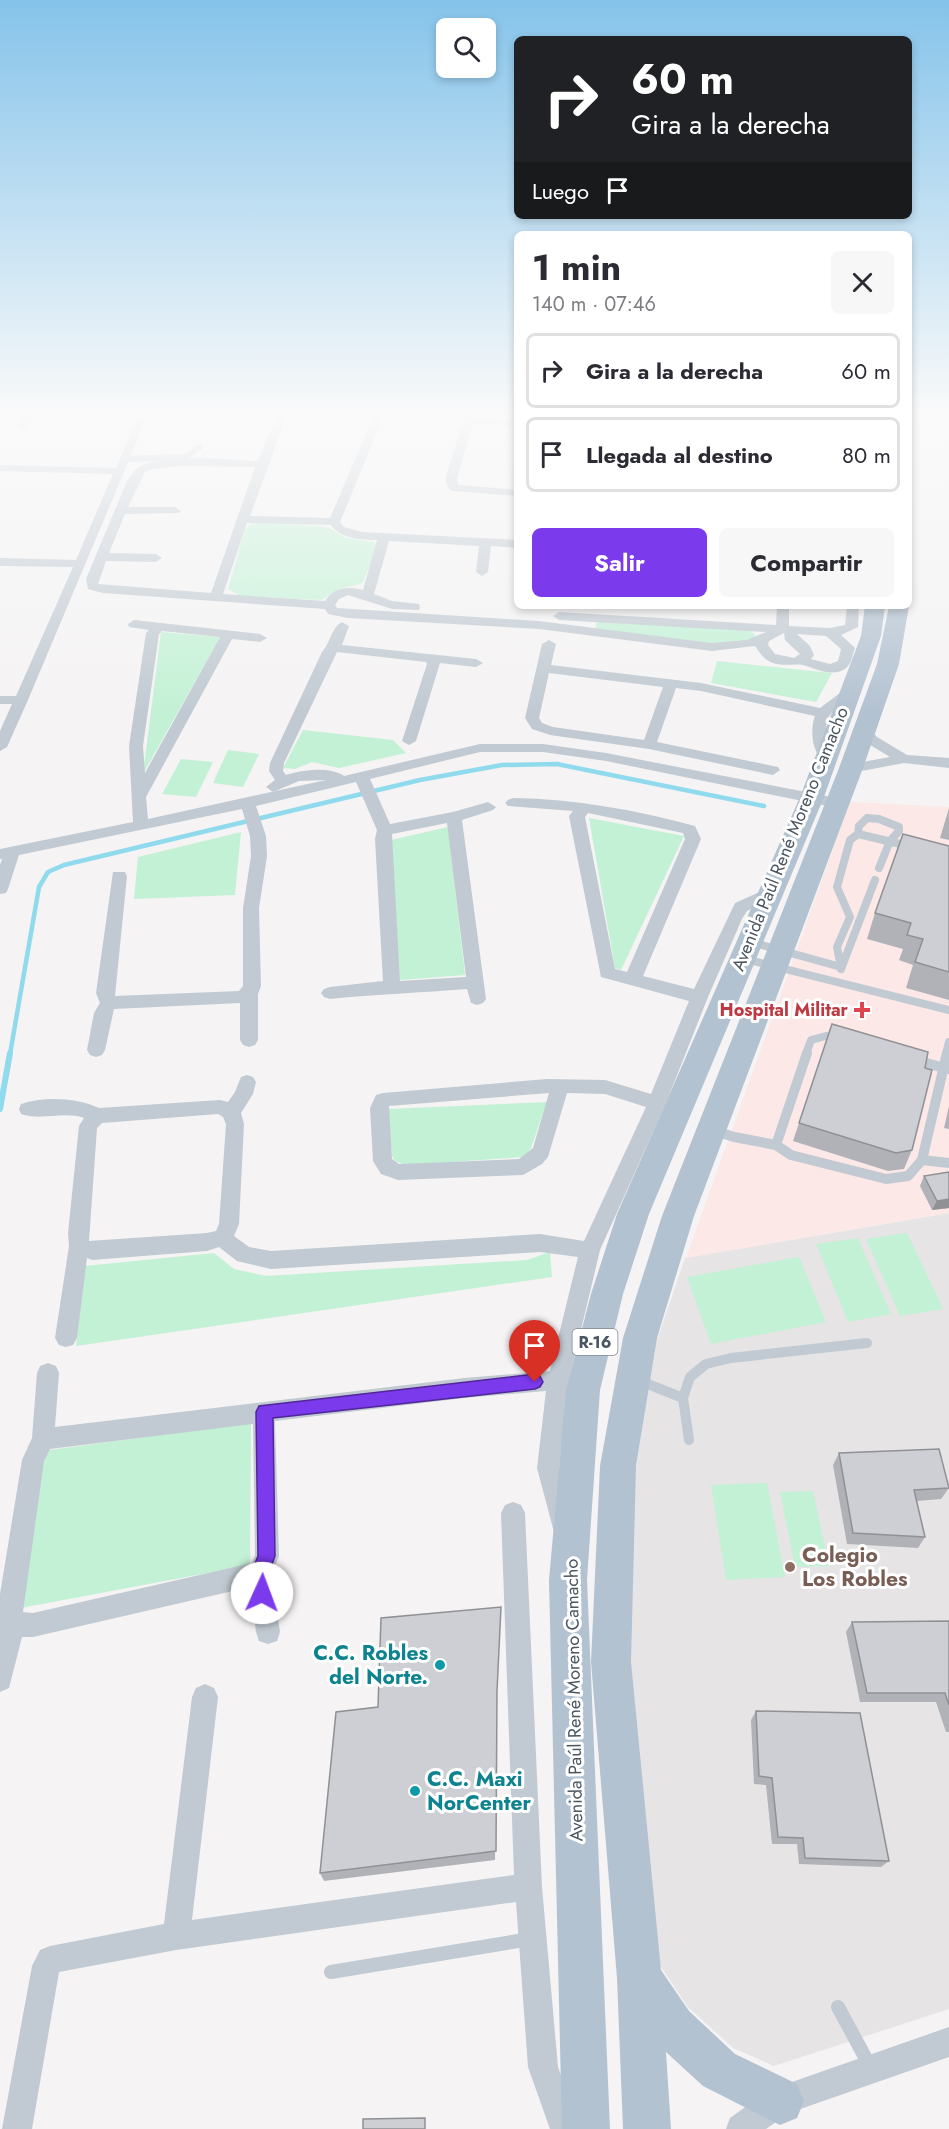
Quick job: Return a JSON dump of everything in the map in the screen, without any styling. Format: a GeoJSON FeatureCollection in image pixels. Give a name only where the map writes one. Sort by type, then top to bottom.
{"type":"FeatureCollection","features":[{"type":"Feature","properties":{"kind":"main road","name":"Avenida Paúl René Moreno Camacho"},"geometry":{"type":"LineString","coordinates":[[586,2129],[568,1580],[583,1390],[607,1294],[633,1214],[761,954],[839,762],[856,650],[871,636],[875,609]]}},
{"type":"Feature","properties":{"kind":"main road","name":"Avenida Paúl René Moreno Camacho"},"geometry":{"type":"LineString","coordinates":[[839,762],[864,730],[888,664],[898,609]]}},
{"type":"Feature","properties":{"kind":"main road","name":"Avenida Paúl René Moreno Camacho"},"geometry":{"type":"LineString","coordinates":[[647,2129],[639,1978],[611,1662],[618,1466],[640,1338],[678,1216],[711,1130],[761,954],[771,892],[824,800]]}},
{"type":"Feature","properties":{"kind":"main road"},"geometry":{"type":"LineString","coordinates":[[639,1978],[673,2027],[719,2070],[780,2101]]}},
{"type":"Feature","properties":{"kind":"street"},"geometry":{"type":"LineString","coordinates":[[0,747],[102,514]]}},
{"type":"Feature","properties":{"kind":"street"},"geometry":{"type":"LineString","coordinates":[[119,514],[92,579],[92,586],[103,589],[329,604]]}},
{"type":"Feature","properties":{"kind":"street"},"geometry":{"type":"LineString","coordinates":[[216,597],[245,514]]}},
{"type":"Feature","properties":{"kind":"street"},"geometry":{"type":"LineString","coordinates":[[334,522],[337,514]]}},
{"type":"Feature","properties":{"kind":"street"},"geometry":{"type":"LineString","coordinates":[[244,519],[334,522]]}},
{"type":"Feature","properties":{"kind":"street"},"geometry":{"type":"LineString","coordinates":[[334,522],[340,530],[362,536],[514,544]]}},
{"type":"Feature","properties":{"kind":"street"},"geometry":{"type":"LineString","coordinates":[[368,594],[384,538]]}},
{"type":"Feature","properties":{"kind":"street"},"geometry":{"type":"LineString","coordinates":[[482,572],[486,542]]}},
{"type":"Feature","properties":{"kind":"street"},"geometry":{"type":"LineString","coordinates":[[101,557],[156,558]]}},
{"type":"Feature","properties":{"kind":"street"},"geometry":{"type":"LineString","coordinates":[[0,562],[81,564]]}},
{"type":"Feature","properties":{"kind":"street"},"geometry":{"type":"LineString","coordinates":[[329,604],[333,597],[341,592],[356,591],[399,607],[830,632],[843,631],[851,627],[853,609]]}},
{"type":"Feature","properties":{"kind":"street"},"geometry":{"type":"LineString","coordinates":[[329,604],[333,611],[348,615],[577,617],[712,647],[735,646],[763,640],[787,629]]}},
{"type":"Feature","properties":{"kind":"street"},"geometry":{"type":"LineString","coordinates":[[763,640],[761,645],[770,657],[779,661],[793,663],[807,656],[805,650],[790,637],[784,609]]}},
{"type":"Feature","properties":{"kind":"street"},"geometry":{"type":"LineString","coordinates":[[134,624],[158,628],[169,626],[260,638]]}},
{"type":"Feature","properties":{"kind":"street"},"geometry":{"type":"LineString","coordinates":[[283,781],[276,771],[277,763],[329,652],[334,648],[342,627]]}},
{"type":"Feature","properties":{"kind":"street"},"geometry":{"type":"LineString","coordinates":[[141,826],[136,746],[153,633],[158,628]]}},
{"type":"Feature","properties":{"kind":"street"},"geometry":{"type":"LineString","coordinates":[[802,660],[811,665],[840,667],[856,650],[830,632]]}},
{"type":"Feature","properties":{"kind":"street"},"geometry":{"type":"LineString","coordinates":[[139,797],[228,634]]}},
{"type":"Feature","properties":{"kind":"street"},"geometry":{"type":"LineString","coordinates":[[549,644],[532,718],[537,726],[550,731],[649,745],[773,770]]}},
{"type":"Feature","properties":{"kind":"street"},"geometry":{"type":"LineString","coordinates":[[334,648],[476,663]]}},
{"type":"Feature","properties":{"kind":"street"},"geometry":{"type":"LineString","coordinates":[[409,741],[434,664],[431,659]]}},
{"type":"Feature","properties":{"kind":"street"},"geometry":{"type":"LineString","coordinates":[[544,668],[760,698],[822,713]]}},
{"type":"Feature","properties":{"kind":"street"},"geometry":{"type":"LineString","coordinates":[[649,745],[671,684]]}},
{"type":"Feature","properties":{"kind":"street"},"geometry":{"type":"LineString","coordinates":[[849,693],[833,701],[822,713],[817,727],[819,742],[839,762],[904,759],[949,763]]}},
{"type":"Feature","properties":{"kind":"street"},"geometry":{"type":"LineString","coordinates":[[0,700],[21,700]]}},
{"type":"Feature","properties":{"kind":"street"},"geometry":{"type":"LineString","coordinates":[[864,730],[872,740],[904,759]]}},
{"type":"Feature","properties":{"kind":"street"},"geometry":{"type":"LineString","coordinates":[[263,799],[361,786],[480,748],[543,748],[606,757],[824,800]]}},
{"type":"Feature","properties":{"kind":"street"},"geometry":{"type":"LineString","coordinates":[[0,889],[6,854],[141,826],[250,814],[272,788],[283,781],[309,774],[361,786],[385,830],[382,838],[393,986]]}},
{"type":"Feature","properties":{"kind":"street"},"geometry":{"type":"LineString","coordinates":[[513,803],[583,809],[690,830],[693,839],[633,979]]}},
{"type":"Feature","properties":{"kind":"street"},"geometry":{"type":"LineString","coordinates":[[385,830],[454,817],[488,807]]}},
{"type":"Feature","properties":{"kind":"street"},"geometry":{"type":"LineString","coordinates":[[583,809],[578,816],[607,973],[699,998]]}},
{"type":"Feature","properties":{"kind":"street"},"geometry":{"type":"LineString","coordinates":[[249,1040],[249,994],[252,986],[251,908],[258,856],[258,836],[250,814]]}},
{"type":"Feature","properties":{"kind":"street"},"geometry":{"type":"LineString","coordinates":[[330,993],[393,986],[476,991],[454,817]]}},
{"type":"Feature","properties":{"kind":"street"},"geometry":{"type":"LineString","coordinates":[[96,1050],[104,1013],[109,1003],[105,993],[119,876]]}},
{"type":"Feature","properties":{"kind":"street"},"geometry":{"type":"LineString","coordinates":[[570,1556],[548,1468],[558,1380],[590,1250],[657,1103],[699,998],[741,907],[771,892]]}},
{"type":"Feature","properties":{"kind":"street"},"geometry":{"type":"LineString","coordinates":[[109,1003],[239,998],[249,994]]}},
{"type":"Feature","properties":{"kind":"street"},"geometry":{"type":"LineString","coordinates":[[231,1112],[244,1094],[247,1082]]}},
{"type":"Feature","properties":{"kind":"street"},"geometry":{"type":"LineString","coordinates":[[556,1088],[559,1096],[541,1152],[523,1167],[398,1172],[388,1168],[383,1161],[379,1108],[383,1100],[397,1097],[556,1088],[605,1088],[657,1103]]}},
{"type":"Feature","properties":{"kind":"street"},"geometry":{"type":"LineString","coordinates":[[28,1109],[88,1110],[97,1116],[220,1107],[231,1112],[235,1124],[229,1224],[223,1237],[207,1242],[92,1251],[79,1246]]}},
{"type":"Feature","properties":{"kind":"street"},"geometry":{"type":"LineString","coordinates":[[66,1338],[79,1246],[78,1233],[88,1126],[97,1116]]}},
{"type":"Feature","properties":{"kind":"street"},"geometry":{"type":"LineString","coordinates":[[223,1237],[230,1247],[243,1255],[271,1260],[540,1243],[590,1250]]}},
{"type":"Feature","properties":{"kind":"street"},"geometry":{"type":"LineString","coordinates":[[0,1679],[13,1624],[10,1607],[33,1460],[43,1439],[48,1373]]}},
{"type":"Feature","properties":{"kind":"street"},"geometry":{"type":"LineString","coordinates":[[43,1439],[464,1388],[558,1380]]}},
{"type":"Feature","properties":{"kind":"street"},"geometry":{"type":"LineString","coordinates":[[264,1412],[267,1556],[260,1573],[268,1632]]}},
{"type":"Feature","properties":{"kind":"street"},"geometry":{"type":"LineString","coordinates":[[513,1513],[532,1938],[543,2067],[565,2129]]}},
{"type":"Feature","properties":{"kind":"street"},"geometry":{"type":"LineString","coordinates":[[13,1624],[33,1625],[260,1573]]}},
{"type":"Feature","properties":{"kind":"street"},"geometry":{"type":"LineString","coordinates":[[176,1936],[205,1697]]}},
{"type":"Feature","properties":{"kind":"street"},"geometry":{"type":"LineString","coordinates":[[17,2129],[47,1963],[52,1959],[176,1936],[528,1887]]}},
{"type":"Feature","properties":{"kind":"street"},"geometry":{"type":"LineString","coordinates":[[741,2129],[780,2101],[949,2042]]}},
{"type":"Feature","properties":{"kind":"lane"},"geometry":{"type":"LineString","coordinates":[[858,834],[858,824],[870,817],[899,826],[899,831],[890,841],[879,868]]}},
{"type":"Feature","properties":{"kind":"lane"},"geometry":{"type":"LineString","coordinates":[[841,967],[836,956],[837,940],[850,917],[837,887],[850,840],[858,834],[920,849]]}},
{"type":"Feature","properties":{"kind":"lane"},"geometry":{"type":"LineString","coordinates":[[839,981],[841,967],[874,880]]}},
{"type":"Feature","properties":{"kind":"lane"},"geometry":{"type":"LineString","coordinates":[[761,954],[841,967]]}},
{"type":"Feature","properties":{"kind":"lane"},"geometry":{"type":"LineString","coordinates":[[761,954],[839,981],[949,1010]]}},
{"type":"Feature","properties":{"kind":"lane"},"geometry":{"type":"LineString","coordinates":[[776,1145],[811,1040],[826,1036],[847,1041]]}},
{"type":"Feature","properties":{"kind":"lane"},"geometry":{"type":"LineString","coordinates":[[711,1130],[776,1145],[791,1155],[886,1179],[901,1179],[912,1175],[922,1160],[946,1069],[949,1042]]}},
{"type":"Feature","properties":{"kind":"lane"},"geometry":{"type":"LineString","coordinates":[[901,1056],[946,1069]]}},
{"type":"Feature","properties":{"kind":"lane"},"geometry":{"type":"LineString","coordinates":[[922,1160],[949,1163]]}},
{"type":"Feature","properties":{"kind":"lane"},"geometry":{"type":"LineString","coordinates":[[688,1440],[683,1398],[690,1377],[706,1364],[731,1358],[867,1343]]}},
{"type":"Feature","properties":{"kind":"lane"},"geometry":{"type":"LineString","coordinates":[[633,1378],[683,1398]]}},
{"type":"Feature","properties":{"kind":"lane"},"geometry":{"type":"LineString","coordinates":[[332,1972],[532,1938]]}},
{"type":"Feature","properties":{"kind":"lane"},"geometry":{"type":"LineString","coordinates":[[838,2007],[872,2070]]}},
{"type":"Feature","properties":{"kind":"shaded area","name":"Hospital Militar"},"geometry":{"type":"Polygon","coordinates":[[[850,802],[949,807],[949,1213],[686,1258],[850,802]]]}},
{"type":"Feature","properties":{"kind":"shaded area","name":"Colegio Los Robles"},"geometry":{"type":"Polygon","coordinates":[[[949,1213],[949,2009],[774,2066],[733,2048],[688,2007],[659,1964],[629,1659],[635,1476],[654,1349],[685,1258],[949,1213]]]}},
{"type":"Feature","properties":{"kind":"green space"},"geometry":{"type":"Polygon","coordinates":[[[251,524],[329,528],[346,538],[374,542],[377,547],[363,583],[340,589],[321,600],[240,596],[228,589],[245,529],[251,524]]]}},
{"type":"Feature","properties":{"kind":"green space"},"geometry":{"type":"Polygon","coordinates":[[[597,621],[751,631],[758,638],[720,644],[595,629],[597,621]]]}},
{"type":"Feature","properties":{"kind":"green space"},"geometry":{"type":"Polygon","coordinates":[[[161,632],[220,637],[143,774],[161,632]]]}},
{"type":"Feature","properties":{"kind":"green space"},"geometry":{"type":"Polygon","coordinates":[[[717,661],[832,673],[816,702],[711,683],[717,661]]]}},
{"type":"Feature","properties":{"kind":"green space"},"geometry":{"type":"Polygon","coordinates":[[[303,730],[393,740],[406,753],[339,768],[312,762],[295,769],[283,768],[303,730]]]}},
{"type":"Feature","properties":{"kind":"green space"},"geometry":{"type":"Polygon","coordinates":[[[228,750],[259,754],[243,787],[213,783],[228,750]]]}},
{"type":"Feature","properties":{"kind":"green space"},"geometry":{"type":"Polygon","coordinates":[[[181,759],[213,762],[196,797],[162,794],[181,759]]]}},
{"type":"Feature","properties":{"kind":"green space"},"geometry":{"type":"Polygon","coordinates":[[[589,818],[684,836],[621,970],[615,968],[589,818]]]}},
{"type":"Feature","properties":{"kind":"green space"},"geometry":{"type":"Polygon","coordinates":[[[448,827],[465,975],[400,980],[391,840],[448,827]]]}},
{"type":"Feature","properties":{"kind":"green space"},"geometry":{"type":"Polygon","coordinates":[[[241,832],[235,895],[134,899],[138,857],[241,832]]]}},
{"type":"Feature","properties":{"kind":"green space"},"geometry":{"type":"Polygon","coordinates":[[[547,1102],[531,1148],[524,1157],[405,1165],[395,1161],[392,1156],[388,1109],[547,1102]]]}},
{"type":"Feature","properties":{"kind":"green space"},"geometry":{"type":"Polygon","coordinates":[[[907,1233],[943,1309],[900,1316],[866,1239],[907,1233]]]}},
{"type":"Feature","properties":{"kind":"green space"},"geometry":{"type":"Polygon","coordinates":[[[858,1238],[891,1314],[848,1322],[816,1244],[858,1238]]]}},
{"type":"Feature","properties":{"kind":"green space"},"geometry":{"type":"Polygon","coordinates":[[[550,1252],[552,1277],[76,1346],[85,1266],[214,1253],[234,1269],[266,1276],[527,1260],[550,1252]]]}},
{"type":"Feature","properties":{"kind":"green space"},"geometry":{"type":"Polygon","coordinates":[[[799,1257],[826,1322],[711,1344],[687,1277],[799,1257]]]}},
{"type":"Feature","properties":{"kind":"green space"},"geometry":{"type":"Polygon","coordinates":[[[251,1423],[250,1565],[21,1608],[42,1451],[251,1423]]]}},
{"type":"Feature","properties":{"kind":"green space"},"geometry":{"type":"Polygon","coordinates":[[[767,1483],[785,1577],[726,1580],[711,1485],[767,1483]]]}},
{"type":"Feature","properties":{"kind":"green space"},"geometry":{"type":"Polygon","coordinates":[[[813,1491],[829,1566],[795,1567],[780,1492],[813,1491]]]}},
{"type":"Feature","properties":{"kind":"building"},"geometry":{"type":"Polygon","coordinates":[[[903,834],[949,846],[949,972],[915,962],[923,939],[907,935],[911,923],[875,913],[903,834]]]}},
{"type":"Feature","properties":{"kind":"building"},"geometry":{"type":"Polygon","coordinates":[[[832,1024],[928,1052],[925,1068],[932,1070],[912,1150],[896,1153],[799,1123],[832,1024]]]}},
{"type":"Feature","properties":{"kind":"building"},"geometry":{"type":"Polygon","coordinates":[[[949,1172],[949,1199],[937,1201],[924,1176],[949,1172]]]}},
{"type":"Feature","properties":{"kind":"building"},"geometry":{"type":"Polygon","coordinates":[[[939,1449],[949,1488],[914,1490],[925,1537],[853,1533],[839,1453],[939,1449]]]}},
{"type":"Feature","properties":{"kind":"building","name":"C.C. Maxi NorCenter"},"geometry":{"type":"Polygon","coordinates":[[[501,1607],[497,1691],[496,1851],[320,1873],[336,1712],[378,1707],[381,1618],[501,1607]]]}},
{"type":"Feature","properties":{"kind":"building"},"geometry":{"type":"Polygon","coordinates":[[[949,1621],[949,1705],[945,1693],[867,1693],[852,1622],[949,1621]]]}},
{"type":"Feature","properties":{"kind":"building"},"geometry":{"type":"Polygon","coordinates":[[[756,1711],[860,1713],[889,1861],[805,1858],[803,1838],[778,1837],[772,1778],[759,1776],[756,1711]]]}},
{"type":"Feature","properties":{"kind":"building"},"geometry":{"type":"Polygon","coordinates":[[[425,2118],[425,2129],[363,2129],[363,2119],[425,2118]]]}},
{"type":"Feature","properties":{"kind":"waterway"},"geometry":{"type":"LineString","coordinates":[[10,1054],[39,887],[48,872],[64,865],[420,780],[502,765],[557,764],[764,806]]}},
{"type":"Feature","properties":{"kind":"waterway"},"geometry":{"type":"LineString","coordinates":[[0,1109],[10,1053]]}},
{"type":"Feature","properties":{"kind":"place","name":"Hospital Militar"},"geometry":{"type":"Point","coordinates":[862,1010]}},
{"type":"Feature","properties":{"kind":"place","name":"Colegio Los Robles"},"geometry":{"type":"Point","coordinates":[790,1567]}},
{"type":"Feature","properties":{"kind":"place","name":"C.C. Robles del Norte."},"geometry":{"type":"Point","coordinates":[440,1665]}},
{"type":"Feature","properties":{"kind":"place","name":"C.C. Maxi NorCenter"},"geometry":{"type":"Point","coordinates":[415,1791]}},
{"type":"Feature","properties":{"kind":"route"},"geometry":{"type":"LineString","coordinates":[[262,1593],[260,1573],[267,1556],[264,1412],[464,1388],[535,1382]]}}]}
